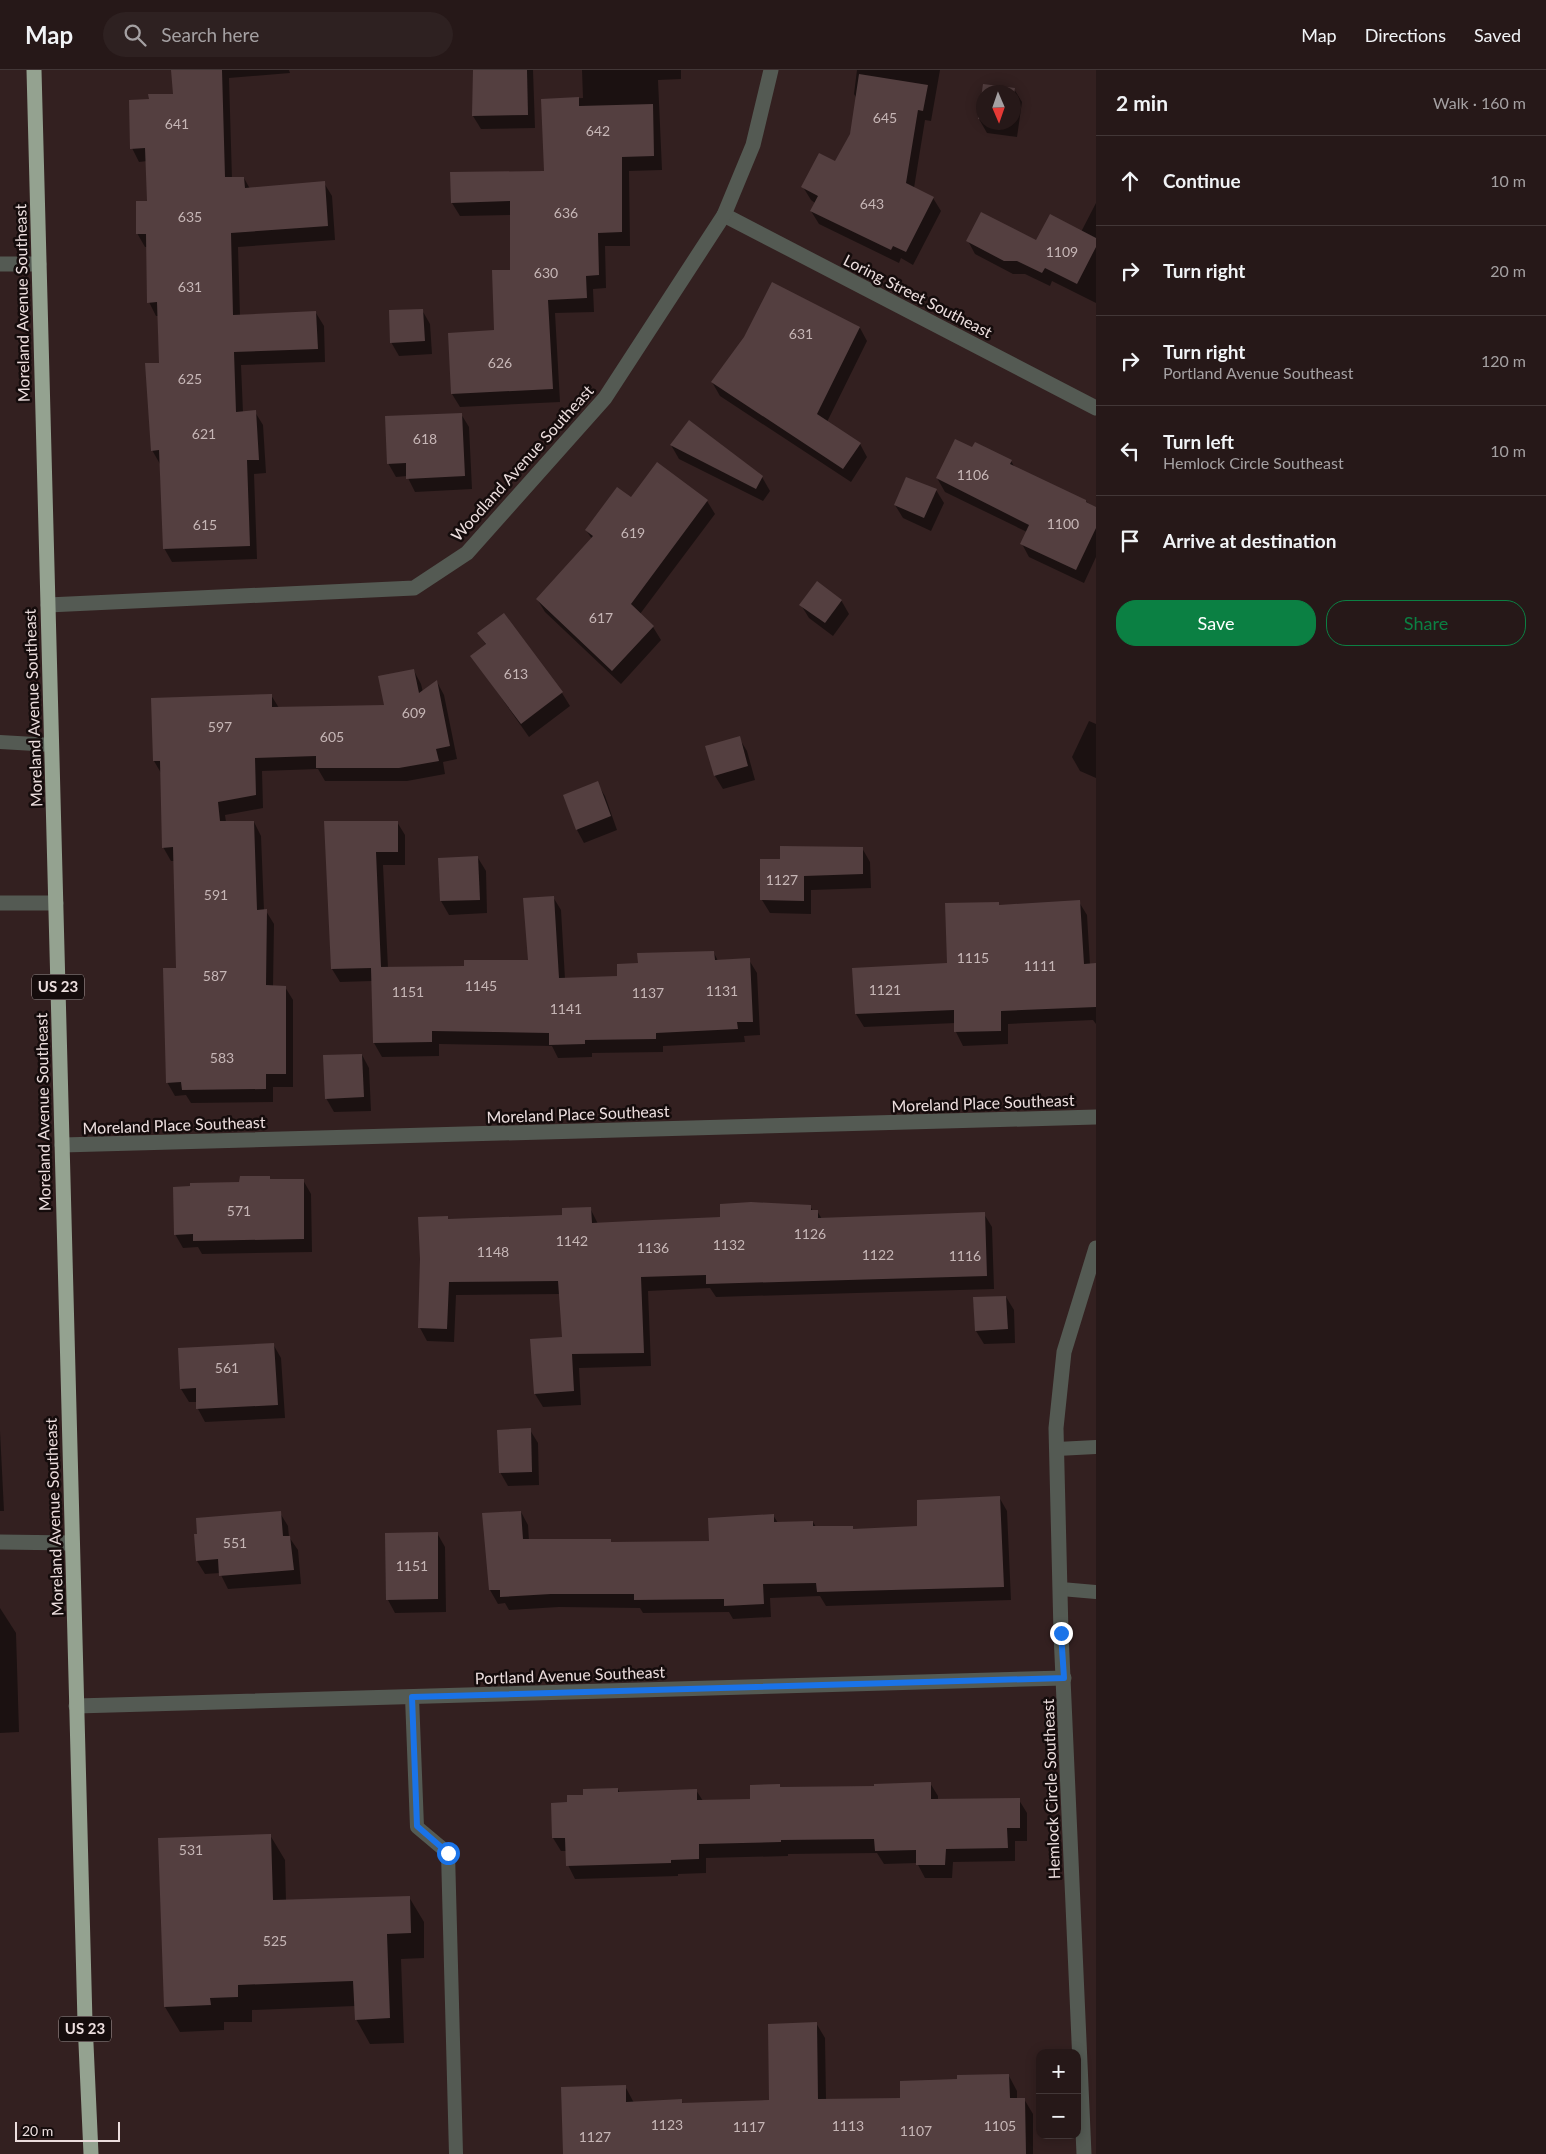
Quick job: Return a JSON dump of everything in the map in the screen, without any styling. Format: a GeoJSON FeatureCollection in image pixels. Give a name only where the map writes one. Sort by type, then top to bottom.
{"type":"FeatureCollection","features":[{"type":"Feature","properties":{"kind":"highway","name":"Moreland Avenue Southeast"},"geometry":{"type":"LineString","coordinates":[[34,70],[76,1706],[85,2022],[91,2154]]}},
{"type":"Feature","properties":{"kind":"street","name":"Woodland Avenue Southeast"},"geometry":{"type":"LineString","coordinates":[[48,605],[414,588],[467,553],[605,398],[724,215],[753,145],[771,70]]}},
{"type":"Feature","properties":{"kind":"street","name":"Loring Street Southeast"},"geometry":{"type":"LineString","coordinates":[[724,215],[1096,408]]}},
{"type":"Feature","properties":{"kind":"street"},"geometry":{"type":"LineString","coordinates":[[0,264],[39,264]]}},
{"type":"Feature","properties":{"kind":"street"},"geometry":{"type":"LineString","coordinates":[[0,903],[56,903]]}},
{"type":"Feature","properties":{"kind":"street","name":"Moreland Place Southeast"},"geometry":{"type":"LineString","coordinates":[[62,1145],[1096,1117]]}},
{"type":"Feature","properties":{"kind":"street","name":"Hemlock Circle Southeast"},"geometry":{"type":"LineString","coordinates":[[1084,2154],[1064,1678],[1056,1428],[1064,1352],[1096,1248]]}},
{"type":"Feature","properties":{"kind":"street"},"geometry":{"type":"LineString","coordinates":[[0,1542],[72,1542]]}},
{"type":"Feature","properties":{"kind":"street","name":"Portland Avenue Southeast"},"geometry":{"type":"LineString","coordinates":[[76,1706],[1064,1678]]}},
{"type":"Feature","properties":{"kind":"lane"},"geometry":{"type":"LineString","coordinates":[[0,742],[52,745]]}},
{"type":"Feature","properties":{"kind":"lane"},"geometry":{"type":"LineString","coordinates":[[1057,1449],[1096,1447]]}},
{"type":"Feature","properties":{"kind":"lane"},"geometry":{"type":"LineString","coordinates":[[1061,1589],[1096,1592]]}},
{"type":"Feature","properties":{"kind":"lane"},"geometry":{"type":"LineString","coordinates":[[412,1697],[417,1826],[448,1853],[456,2154]]}},
{"type":"Feature","properties":{"kind":"building"},"geometry":{"type":"Polygon","coordinates":[[[171,70],[222,70],[225,177],[244,177],[245,188],[325,181],[328,226],[231,233],[233,315],[316,311],[318,349],[234,352],[236,412],[256,410],[259,460],[247,460],[250,546],[163,549],[159,450],[151,451],[145,363],[159,363],[157,302],[147,303],[146,234],[136,234],[136,201],[147,201],[145,148],[130,149],[129,100],[149,99],[148,94],[173,94],[171,70]]]}},
{"type":"Feature","properties":{"kind":"building"},"geometry":{"type":"Polygon","coordinates":[[[473,70],[527,70],[528,115],[472,116],[473,70]]]}},
{"type":"Feature","properties":{"kind":"building"},"geometry":{"type":"Polygon","coordinates":[[[859,74],[928,85],[923,111],[918,110],[906,183],[934,197],[906,252],[893,246],[891,250],[810,211],[818,196],[801,187],[819,153],[835,161],[850,134],[859,74]]]}},
{"type":"Feature","properties":{"kind":"building"},"geometry":{"type":"Polygon","coordinates":[[[579,97],[579,106],[653,104],[654,156],[622,157],[622,232],[598,233],[599,275],[586,276],[587,298],[548,300],[553,389],[451,394],[448,333],[494,330],[492,270],[510,270],[510,201],[451,203],[450,172],[544,171],[541,99],[579,97]]]}},
{"type":"Feature","properties":{"kind":"building"},"geometry":{"type":"Polygon","coordinates":[[[981,212],[1036,240],[1050,214],[1096,238],[1096,247],[1077,284],[1045,268],[1042,273],[1017,261],[1004,261],[966,241],[981,212]]]}},
{"type":"Feature","properties":{"kind":"building"},"geometry":{"type":"Polygon","coordinates":[[[772,282],[860,327],[817,414],[861,443],[843,469],[711,382],[744,337],[772,282]]]}},
{"type":"Feature","properties":{"kind":"building"},"geometry":{"type":"Polygon","coordinates":[[[423,309],[425,341],[390,343],[389,310],[423,309]]]}},
{"type":"Feature","properties":{"kind":"building"},"geometry":{"type":"Polygon","coordinates":[[[462,413],[465,476],[406,479],[406,463],[387,464],[385,416],[462,413]]]}},
{"type":"Feature","properties":{"kind":"building"},"geometry":{"type":"Polygon","coordinates":[[[689,420],[763,476],[756,489],[670,445],[689,420]]]}},
{"type":"Feature","properties":{"kind":"building"},"geometry":{"type":"Polygon","coordinates":[[[955,439],[972,447],[975,442],[1012,460],[1010,464],[1086,500],[1086,502],[1096,507],[1096,528],[1076,570],[1020,544],[1029,525],[936,478],[955,439]]]}},
{"type":"Feature","properties":{"kind":"building"},"geometry":{"type":"Polygon","coordinates":[[[657,462],[708,500],[631,604],[654,626],[612,671],[536,599],[593,536],[585,530],[617,487],[631,497],[657,462]]]}},
{"type":"Feature","properties":{"kind":"building"},"geometry":{"type":"Polygon","coordinates":[[[906,477],[937,489],[924,518],[894,505],[906,477]]]}},
{"type":"Feature","properties":{"kind":"building"},"geometry":{"type":"Polygon","coordinates":[[[817,581],[842,600],[825,623],[799,605],[817,581]]]}},
{"type":"Feature","properties":{"kind":"building"},"geometry":{"type":"Polygon","coordinates":[[[504,613],[563,692],[521,724],[470,656],[486,644],[477,633],[504,613]]]}},
{"type":"Feature","properties":{"kind":"building"},"geometry":{"type":"Polygon","coordinates":[[[414,669],[419,693],[437,680],[450,746],[436,749],[439,761],[399,768],[316,768],[316,756],[255,758],[256,795],[218,802],[220,821],[254,821],[257,910],[267,909],[266,985],[286,986],[286,1074],[266,1074],[266,1089],[182,1090],[181,1082],[166,1083],[163,968],[176,968],[173,847],[162,848],[160,761],[153,761],[151,698],[272,694],[272,707],[384,705],[378,676],[414,669]]]}},
{"type":"Feature","properties":{"kind":"building"},"geometry":{"type":"Polygon","coordinates":[[[740,736],[748,766],[714,776],[705,746],[740,736]]]}},
{"type":"Feature","properties":{"kind":"building"},"geometry":{"type":"Polygon","coordinates":[[[598,781],[611,816],[576,830],[563,795],[598,781]]]}},
{"type":"Feature","properties":{"kind":"building"},"geometry":{"type":"Polygon","coordinates":[[[324,821],[398,821],[398,852],[376,852],[381,967],[464,966],[464,960],[528,960],[523,898],[554,896],[559,978],[617,976],[617,964],[638,963],[637,953],[714,951],[715,960],[750,958],[753,1022],[737,1022],[738,1029],[656,1033],[656,1039],[585,1040],[585,1044],[549,1045],[549,1033],[432,1031],[432,1042],[373,1043],[371,968],[331,969],[324,821]]]}},
{"type":"Feature","properties":{"kind":"building"},"geometry":{"type":"Polygon","coordinates":[[[780,846],[863,847],[863,874],[804,876],[804,901],[760,900],[760,859],[780,859],[780,846]]]}},
{"type":"Feature","properties":{"kind":"building"},"geometry":{"type":"Polygon","coordinates":[[[478,856],[480,900],[440,901],[438,858],[478,856]]]}},
{"type":"Feature","properties":{"kind":"building"},"geometry":{"type":"Polygon","coordinates":[[[1080,900],[1084,964],[1096,963],[1096,1007],[1001,1011],[1001,1031],[954,1032],[954,1010],[855,1014],[852,968],[947,963],[945,903],[999,902],[999,905],[1080,900]]]}},
{"type":"Feature","properties":{"kind":"building"},"geometry":{"type":"Polygon","coordinates":[[[362,1054],[364,1097],[325,1099],[323,1055],[362,1054]]]}},
{"type":"Feature","properties":{"kind":"building"},"geometry":{"type":"Polygon","coordinates":[[[240,1176],[270,1176],[270,1179],[304,1179],[304,1239],[193,1241],[193,1234],[174,1235],[173,1187],[190,1186],[190,1183],[239,1182],[240,1176]]]}},
{"type":"Feature","properties":{"kind":"building"},"geometry":{"type":"Polygon","coordinates":[[[751,1202],[811,1205],[811,1210],[818,1210],[818,1218],[985,1212],[987,1276],[706,1284],[706,1275],[641,1277],[644,1353],[572,1354],[574,1391],[534,1394],[530,1339],[562,1337],[558,1281],[449,1282],[447,1329],[418,1328],[420,1259],[418,1217],[448,1216],[448,1219],[562,1215],[562,1208],[591,1207],[592,1223],[720,1217],[720,1204],[751,1202]]]}},
{"type":"Feature","properties":{"kind":"building"},"geometry":{"type":"Polygon","coordinates":[[[1006,1296],[1008,1329],[975,1331],[973,1297],[1006,1296]]]}},
{"type":"Feature","properties":{"kind":"building"},"geometry":{"type":"Polygon","coordinates":[[[274,1343],[278,1405],[196,1409],[196,1388],[180,1389],[178,1348],[274,1343]]]}},
{"type":"Feature","properties":{"kind":"building"},"geometry":{"type":"Polygon","coordinates":[[[531,1428],[532,1472],[499,1473],[497,1430],[531,1428]]]}},
{"type":"Feature","properties":{"kind":"building"},"geometry":{"type":"Polygon","coordinates":[[[1000,1496],[1004,1587],[817,1592],[816,1583],[763,1584],[764,1604],[724,1606],[724,1599],[634,1600],[634,1594],[551,1594],[500,1597],[500,1590],[489,1590],[482,1513],[521,1511],[523,1539],[611,1539],[611,1542],[709,1541],[708,1518],[774,1514],[774,1522],[813,1521],[813,1526],[853,1526],[853,1529],[917,1526],[917,1500],[1000,1496]]]}},
{"type":"Feature","properties":{"kind":"building"},"geometry":{"type":"Polygon","coordinates":[[[281,1511],[283,1536],[290,1536],[294,1570],[219,1576],[218,1559],[196,1561],[194,1534],[197,1534],[196,1518],[281,1511]]]}},
{"type":"Feature","properties":{"kind":"building"},"geometry":{"type":"Polygon","coordinates":[[[438,1532],[438,1599],[386,1600],[385,1533],[438,1532]]]}},
{"type":"Feature","properties":{"kind":"building"},"geometry":{"type":"Polygon","coordinates":[[[931,1782],[931,1799],[1020,1798],[1020,1828],[1007,1828],[1008,1848],[946,1849],[945,1865],[916,1865],[916,1850],[875,1851],[874,1839],[781,1840],[781,1842],[699,1844],[699,1859],[671,1860],[671,1863],[566,1866],[565,1838],[552,1838],[551,1803],[567,1802],[567,1795],[583,1795],[583,1789],[618,1788],[618,1792],[697,1789],[697,1800],[750,1799],[750,1785],[780,1784],[780,1787],[874,1786],[874,1784],[931,1782]]]}},
{"type":"Feature","properties":{"kind":"building"},"geometry":{"type":"Polygon","coordinates":[[[271,1834],[273,1900],[410,1896],[411,1933],[387,1934],[390,2018],[355,2020],[353,1981],[238,1985],[238,1997],[210,1998],[211,2005],[164,2007],[158,1838],[271,1834]]]}},
{"type":"Feature","properties":{"kind":"building"},"geometry":{"type":"Polygon","coordinates":[[[817,2022],[818,2099],[900,2098],[900,2081],[957,2079],[957,2075],[1009,2074],[1010,2098],[1025,2098],[1026,2154],[563,2154],[561,2087],[626,2085],[626,2102],[682,2099],[682,2103],[769,2100],[768,2024],[817,2022]]]}},
{"type":"Feature","properties":{"kind":"route"},"geometry":{"type":"LineString","coordinates":[[448,1853],[417,1826],[412,1697],[1064,1678],[1061,1633]]}}]}
